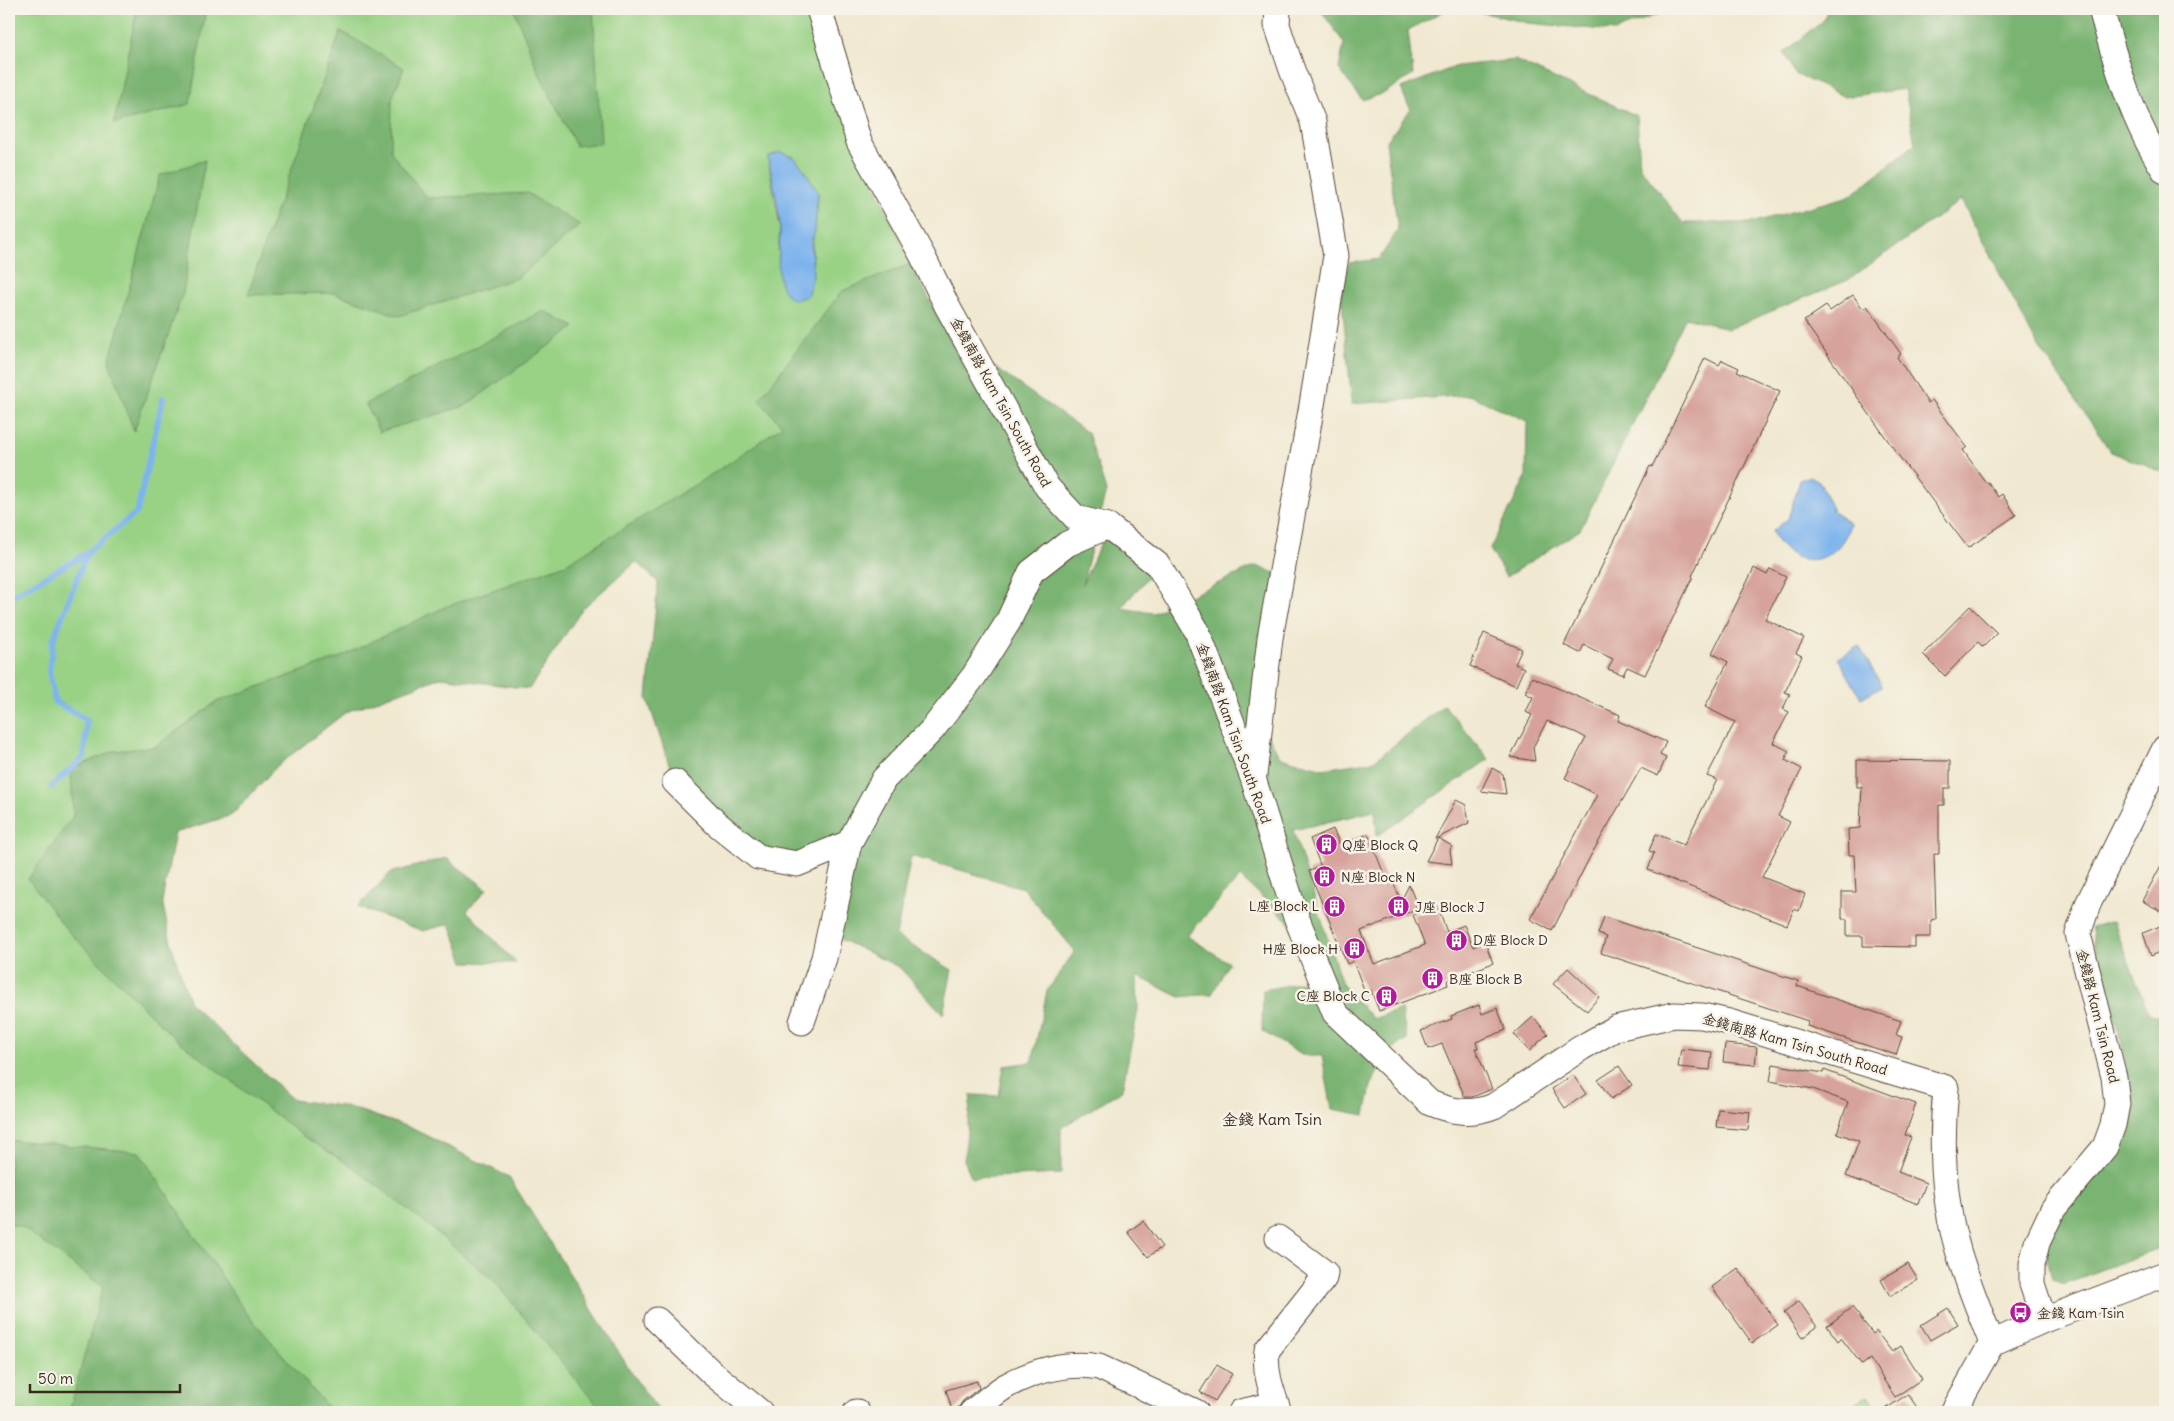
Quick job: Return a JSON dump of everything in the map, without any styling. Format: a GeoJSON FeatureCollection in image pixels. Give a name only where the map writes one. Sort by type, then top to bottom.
{"type":"FeatureCollection","features":[{"type":"Feature","properties":{"kind":"street","name":"金錢南路 Kam Tsin South Road"},"geometry":{"type":"LineString","coordinates":[[819,9],[859,142],[1047,488],[1076,518],[1108,526],[1158,565],[1197,630],[1254,778],[1294,914],[1335,1013],[1430,1103],[1448,1110],[1481,1111],[1494,1106],[1581,1048],[1616,1028],[1674,1016],[1702,1016],[1729,1022],[1946,1088],[1943,1175],[1949,1210],[1956,1242],[1992,1343]]}},
{"type":"Feature","properties":{"kind":"street"},"geometry":{"type":"LineString","coordinates":[[1254,778],[1270,638],[1312,405],[1336,256],[1314,122],[1292,70],[1277,25],[1278,9]]}},
{"type":"Feature","properties":{"kind":"street"},"geometry":{"type":"LineString","coordinates":[[2101,9],[2111,45],[2132,103],[2151,149],[2165,171]]}},
{"type":"Feature","properties":{"kind":"street"},"geometry":{"type":"LineString","coordinates":[[802,1022],[824,958],[849,843],[884,779],[932,730],[974,676],[1008,622],[1031,572],[1068,544],[1108,526]]}},
{"type":"Feature","properties":{"kind":"street","name":"金錢路 Kam Tsin Road"},"geometry":{"type":"LineString","coordinates":[[2044,1320],[2032,1284],[2032,1264],[2036,1243],[2053,1209],[2104,1146],[2113,1125],[2117,1104],[2108,1048],[2078,934],[2088,904],[2165,748]]}},
{"type":"Feature","properties":{"kind":"street"},"geometry":{"type":"LineString","coordinates":[[675,782],[716,823],[758,857],[798,864],[849,843]]}},
{"type":"Feature","properties":{"kind":"street"},"geometry":{"type":"LineString","coordinates":[[1241,1412],[1278,1408],[1267,1375],[1267,1350],[1324,1278],[1325,1273],[1278,1238]]}},
{"type":"Feature","properties":{"kind":"street"},"geometry":{"type":"LineString","coordinates":[[1953,1412],[1992,1343],[2044,1320],[2165,1274]]}},
{"type":"Feature","properties":{"kind":"street"},"geometry":{"type":"LineString","coordinates":[[657,1320],[712,1373],[760,1412]]}},
{"type":"Feature","properties":{"kind":"street"},"geometry":{"type":"LineString","coordinates":[[972,1412],[1004,1387],[1024,1377],[1056,1368],[1082,1364],[1099,1367],[1184,1410]]}},
{"type":"Feature","properties":{"kind":"green space"},"geometry":{"type":"Polygon","coordinates":[[[9,9],[812,9],[878,192],[932,309],[801,433],[161,795],[139,904],[169,1011],[333,1128],[635,1412],[9,1412],[9,9]],[[768,158],[780,228],[778,251],[813,262],[812,253],[818,193],[768,158]]]}},
{"type":"Feature","properties":{"kind":"green space"},"geometry":{"type":"Polygon","coordinates":[[[137,9],[206,9],[190,104],[114,124],[137,9]]]}},
{"type":"Feature","properties":{"kind":"green space"},"geometry":{"type":"Polygon","coordinates":[[[514,9],[593,9],[601,143],[576,146],[537,69],[514,9]]]}},
{"type":"Feature","properties":{"kind":"green space"},"geometry":{"type":"Polygon","coordinates":[[[1320,9],[1448,9],[1408,30],[1413,75],[1384,93],[1362,100],[1339,69],[1344,43],[1320,9]]]}},
{"type":"Feature","properties":{"kind":"green space"},"geometry":{"type":"Polygon","coordinates":[[[1467,9],[1671,9],[1615,31],[1528,23],[1467,9]]]}},
{"type":"Feature","properties":{"kind":"green space"},"geometry":{"type":"Polygon","coordinates":[[[1827,9],[2089,9],[2090,12],[2096,9],[2165,9],[2165,473],[2111,452],[2034,339],[1961,200],[1848,280],[1728,329],[1686,317],[1580,530],[1506,577],[1490,549],[1526,477],[1527,421],[1469,395],[1352,404],[1341,291],[1349,263],[1379,259],[1398,230],[1386,142],[1410,110],[1401,88],[1457,66],[1515,60],[1637,116],[1640,167],[1683,223],[1751,223],[1850,196],[1915,144],[1905,89],[1845,97],[1795,74],[1784,53],[1825,19],[1827,9]]]}},
{"type":"Feature","properties":{"kind":"green space"},"geometry":{"type":"Polygon","coordinates":[[[341,31],[404,68],[392,99],[391,152],[427,198],[527,193],[580,225],[517,278],[399,316],[334,293],[248,295],[341,31]]]}},
{"type":"Feature","properties":{"kind":"green space"},"geometry":{"type":"Polygon","coordinates":[[[205,160],[183,293],[134,431],[109,362],[160,175],[205,160]]]}},
{"type":"Feature","properties":{"kind":"green space"},"geometry":{"type":"Polygon","coordinates":[[[911,264],[953,345],[994,367],[1088,433],[1106,491],[1082,585],[1104,536],[1149,560],[1150,575],[1121,608],[1153,613],[1256,566],[1275,573],[1260,720],[1280,757],[1323,769],[1374,761],[1444,705],[1489,759],[1377,836],[1375,811],[1293,830],[1342,984],[1373,1019],[1401,1009],[1407,1039],[1387,1053],[1371,1086],[1365,1115],[1332,1109],[1322,1056],[1302,1055],[1262,1031],[1263,990],[1309,981],[1289,922],[1240,877],[1187,936],[1229,963],[1212,994],[1180,997],[1137,976],[1138,1010],[1122,1090],[1061,1128],[1061,1174],[972,1178],[964,1160],[971,1095],[999,1096],[1004,1066],[1032,1062],[1047,991],[1075,951],[1023,888],[911,856],[896,936],[952,970],[943,1014],[899,967],[829,934],[848,843],[775,860],[675,782],[647,698],[658,582],[636,562],[583,608],[529,689],[441,677],[346,712],[277,766],[232,815],[175,833],[162,901],[172,947],[190,1003],[293,1100],[349,1107],[411,1128],[509,1177],[638,1383],[660,1412],[603,1412],[494,1281],[429,1226],[353,1167],[303,1136],[171,1035],[67,930],[28,879],[73,816],[71,769],[114,751],[155,747],[216,702],[336,659],[445,607],[566,564],[722,468],[782,426],[759,400],[842,291],[911,264]]]}},
{"type":"Feature","properties":{"kind":"green space"},"geometry":{"type":"Polygon","coordinates":[[[544,311],[575,327],[465,406],[379,432],[366,404],[544,311]]]}},
{"type":"Feature","properties":{"kind":"green space"},"geometry":{"type":"Polygon","coordinates":[[[446,858],[487,889],[467,911],[516,963],[464,962],[450,924],[423,931],[358,907],[390,873],[446,858]]]}},
{"type":"Feature","properties":{"kind":"green space"},"geometry":{"type":"Polygon","coordinates":[[[2113,921],[2149,1014],[2165,1019],[2165,1246],[2064,1284],[2052,1280],[2045,1245],[2067,1208],[2121,1132],[2132,1095],[2120,1036],[2100,976],[2091,927],[2113,921]]]}},
{"type":"Feature","properties":{"kind":"green space"},"geometry":{"type":"Polygon","coordinates":[[[9,1140],[139,1152],[244,1310],[332,1412],[69,1412],[103,1287],[24,1228],[9,1223],[9,1140]]]}},
{"type":"Feature","properties":{"kind":"green space"},"geometry":{"type":"Polygon","coordinates":[[[1868,1396],[1878,1412],[1840,1412],[1868,1396]]]}},
{"type":"Feature","properties":{"kind":"water"},"geometry":{"type":"Polygon","coordinates":[[[780,152],[794,157],[806,172],[818,193],[815,231],[811,243],[813,277],[807,296],[794,300],[782,286],[778,267],[780,227],[768,157],[780,152]]]}},
{"type":"Feature","properties":{"kind":"water"},"geometry":{"type":"Polygon","coordinates":[[[1810,476],[1819,481],[1833,511],[1850,524],[1844,538],[1836,549],[1825,556],[1814,559],[1802,559],[1790,554],[1780,545],[1772,531],[1788,519],[1800,480],[1810,476]]]}},
{"type":"Feature","properties":{"kind":"water"},"geometry":{"type":"Polygon","coordinates":[[[1859,646],[1882,686],[1861,698],[1838,658],[1859,646]]]}},
{"type":"Feature","properties":{"kind":"building"},"geometry":{"type":"Polygon","coordinates":[[[1853,295],[1863,309],[1867,306],[1901,354],[1897,357],[1928,403],[1932,400],[1967,447],[1963,450],[1986,483],[1988,482],[1998,497],[2002,494],[2016,515],[1968,548],[1898,455],[1804,321],[1826,306],[1830,311],[1853,295]]]}},
{"type":"Feature","properties":{"kind":"building"},"geometry":{"type":"Polygon","coordinates":[[[1705,358],[1719,365],[1722,360],[1739,368],[1737,371],[1780,391],[1645,675],[1627,667],[1623,675],[1608,669],[1613,659],[1584,645],[1580,653],[1564,645],[1650,466],[1652,467],[1705,358]]]}},
{"type":"Feature","properties":{"kind":"building"},"geometry":{"type":"Polygon","coordinates":[[[1754,568],[1767,575],[1770,569],[1786,577],[1765,619],[1804,638],[1796,653],[1802,656],[1785,692],[1790,694],[1783,709],[1789,712],[1773,743],[1789,751],[1785,760],[1802,769],[1778,816],[1790,822],[1762,877],[1805,894],[1799,911],[1794,909],[1787,925],[1648,870],[1654,853],[1649,851],[1656,834],[1684,845],[1717,780],[1707,776],[1735,722],[1705,707],[1728,662],[1712,653],[1754,568]]]}},
{"type":"Feature","properties":{"kind":"building"},"geometry":{"type":"Polygon","coordinates":[[[1970,606],[1997,633],[1983,647],[1978,642],[1945,676],[1923,654],[1970,606]]]}},
{"type":"Feature","properties":{"kind":"building"},"geometry":{"type":"Polygon","coordinates":[[[1484,633],[1522,649],[1515,664],[1524,668],[1516,686],[1470,666],[1484,633]]]}},
{"type":"Feature","properties":{"kind":"building"},"geometry":{"type":"Polygon","coordinates":[[[1532,677],[1620,715],[1618,721],[1666,742],[1660,755],[1666,758],[1658,776],[1641,768],[1591,855],[1552,931],[1530,919],[1597,795],[1565,778],[1586,738],[1577,733],[1547,721],[1533,747],[1535,761],[1510,757],[1532,715],[1526,712],[1533,697],[1525,693],[1532,677]]]}},
{"type":"Feature","properties":{"kind":"building"},"geometry":{"type":"Polygon","coordinates":[[[1857,760],[1950,761],[1950,788],[1944,788],[1944,805],[1939,805],[1939,854],[1934,854],[1936,919],[1931,920],[1931,937],[1915,937],[1915,947],[1863,946],[1863,936],[1847,936],[1847,919],[1842,919],[1842,892],[1856,892],[1854,855],[1849,855],[1848,829],[1860,828],[1862,787],[1857,787],[1857,760]]]}},
{"type":"Feature","properties":{"kind":"building"},"geometry":{"type":"Polygon","coordinates":[[[1492,768],[1503,774],[1506,794],[1481,791],[1492,768]]]}},
{"type":"Feature","properties":{"kind":"building"},"geometry":{"type":"Polygon","coordinates":[[[1456,800],[1466,805],[1469,823],[1435,839],[1456,800]]]}},
{"type":"Feature","properties":{"kind":"building"},"geometry":{"type":"Polygon","coordinates":[[[1333,829],[1340,845],[1368,834],[1388,884],[1393,882],[1401,901],[1409,885],[1417,905],[1414,910],[1361,931],[1374,964],[1425,945],[1413,915],[1437,906],[1447,932],[1464,925],[1473,947],[1485,942],[1493,963],[1447,981],[1448,985],[1379,1011],[1371,990],[1365,992],[1353,961],[1347,964],[1309,871],[1321,867],[1310,839],[1333,829]]]}},
{"type":"Feature","properties":{"kind":"building"},"geometry":{"type":"Polygon","coordinates":[[[1438,838],[1452,846],[1450,850],[1452,864],[1426,861],[1438,838]]]}},
{"type":"Feature","properties":{"kind":"building"},"geometry":{"type":"Polygon","coordinates":[[[2165,858],[2165,913],[2142,901],[2165,858]]]}},
{"type":"Feature","properties":{"kind":"building"},"geometry":{"type":"Polygon","coordinates":[[[1604,917],[1798,981],[1797,986],[1901,1021],[1896,1035],[1902,1037],[1896,1055],[1807,1026],[1808,1021],[1601,953],[1606,937],[1598,934],[1604,917]]]}},
{"type":"Feature","properties":{"kind":"building"},"geometry":{"type":"Polygon","coordinates":[[[2165,924],[2165,949],[2151,956],[2143,933],[2165,924]]]}},
{"type":"Feature","properties":{"kind":"building"},"geometry":{"type":"Polygon","coordinates":[[[1568,968],[1599,997],[1587,1011],[1553,984],[1568,968]]]}},
{"type":"Feature","properties":{"kind":"building"},"geometry":{"type":"Polygon","coordinates":[[[1479,1005],[1482,1014],[1497,1008],[1506,1030],[1476,1042],[1478,1048],[1475,1048],[1492,1089],[1472,1097],[1465,1097],[1442,1044],[1428,1049],[1421,1031],[1452,1019],[1451,1016],[1479,1005]]]}},
{"type":"Feature","properties":{"kind":"building"},"geometry":{"type":"Polygon","coordinates":[[[1533,1017],[1548,1034],[1529,1051],[1514,1034],[1533,1017]]]}},
{"type":"Feature","properties":{"kind":"building"},"geometry":{"type":"Polygon","coordinates":[[[1725,1044],[1757,1047],[1755,1065],[1723,1062],[1725,1044]]]}},
{"type":"Feature","properties":{"kind":"building"},"geometry":{"type":"Polygon","coordinates":[[[1681,1049],[1712,1052],[1710,1070],[1678,1067],[1681,1049]]]}},
{"type":"Feature","properties":{"kind":"building"},"geometry":{"type":"Polygon","coordinates":[[[1773,1064],[1823,1073],[1824,1070],[1916,1104],[1905,1135],[1911,1137],[1898,1172],[1926,1183],[1918,1204],[1846,1176],[1859,1141],[1837,1133],[1848,1102],[1813,1089],[1770,1081],[1773,1064]]]}},
{"type":"Feature","properties":{"kind":"building"},"geometry":{"type":"Polygon","coordinates":[[[1619,1066],[1632,1085],[1611,1099],[1598,1080],[1619,1066]]]}},
{"type":"Feature","properties":{"kind":"building"},"geometry":{"type":"Polygon","coordinates":[[[1573,1075],[1586,1094],[1565,1108],[1552,1089],[1573,1075]]]}},
{"type":"Feature","properties":{"kind":"building"},"geometry":{"type":"Polygon","coordinates":[[[1718,1109],[1750,1112],[1748,1130],[1716,1127],[1718,1109]]]}},
{"type":"Feature","properties":{"kind":"building"},"geometry":{"type":"Polygon","coordinates":[[[1143,1221],[1162,1247],[1148,1257],[1128,1232],[1143,1221]]]}},
{"type":"Feature","properties":{"kind":"building"},"geometry":{"type":"Polygon","coordinates":[[[1908,1264],[1918,1280],[1890,1296],[1881,1280],[1908,1264]]]}},
{"type":"Feature","properties":{"kind":"building"},"geometry":{"type":"Polygon","coordinates":[[[1738,1268],[1778,1325],[1752,1343],[1712,1287],[1738,1268]]]}},
{"type":"Feature","properties":{"kind":"building"},"geometry":{"type":"Polygon","coordinates":[[[1799,1301],[1817,1327],[1802,1338],[1784,1312],[1799,1301]]]}},
{"type":"Feature","properties":{"kind":"building"},"geometry":{"type":"Polygon","coordinates":[[[1852,1307],[1873,1334],[1876,1331],[1892,1352],[1901,1346],[1922,1379],[1895,1397],[1870,1359],[1862,1365],[1841,1338],[1838,1341],[1827,1326],[1852,1307]]]}},
{"type":"Feature","properties":{"kind":"building"},"geometry":{"type":"Polygon","coordinates":[[[1948,1308],[1958,1324],[1930,1340],[1921,1325],[1948,1308]]]}},
{"type":"Feature","properties":{"kind":"building"},"geometry":{"type":"Polygon","coordinates":[[[1217,1365],[1232,1374],[1215,1401],[1200,1392],[1217,1365]]]}},
{"type":"Feature","properties":{"kind":"building"},"geometry":{"type":"Polygon","coordinates":[[[977,1381],[979,1388],[963,1401],[958,1408],[952,1410],[946,1390],[977,1381]]]}},
{"type":"Feature","properties":{"kind":"building"},"geometry":{"type":"Polygon","coordinates":[[[1908,1394],[1920,1412],[1881,1412],[1908,1394]]]}},
{"type":"Feature","properties":{"kind":"waterway"},"geometry":{"type":"LineString","coordinates":[[9,600],[18,592],[87,553],[137,512],[163,398]]}},
{"type":"Feature","properties":{"kind":"waterway"},"geometry":{"type":"LineString","coordinates":[[52,786],[84,757],[87,720],[55,702],[49,671],[53,640],[87,553]]}},
{"type":"Feature","properties":{"kind":"place","name":"Q座 Block Q"},"geometry":{"type":"Point","coordinates":[1326,845]}},
{"type":"Feature","properties":{"kind":"place","name":"N座 Block N"},"geometry":{"type":"Point","coordinates":[1325,877]}},
{"type":"Feature","properties":{"kind":"place","name":"L座 Block L"},"geometry":{"type":"Point","coordinates":[1335,906]}},
{"type":"Feature","properties":{"kind":"place","name":"J座 Block J"},"geometry":{"type":"Point","coordinates":[1399,907]}},
{"type":"Feature","properties":{"kind":"place","name":"D座 Block D"},"geometry":{"type":"Point","coordinates":[1457,940]}},
{"type":"Feature","properties":{"kind":"place","name":"H座 Block H"},"geometry":{"type":"Point","coordinates":[1354,949]}},
{"type":"Feature","properties":{"kind":"place","name":"B座 Block B"},"geometry":{"type":"Point","coordinates":[1433,979]}},
{"type":"Feature","properties":{"kind":"place","name":"C座 Block C"},"geometry":{"type":"Point","coordinates":[1386,996]}},
{"type":"Feature","properties":{"kind":"place","name":"金錢 Kam Tsin"},"geometry":{"type":"Point","coordinates":[2021,1313]}},
{"type":"Feature","properties":{"kind":"district","name":"金錢 Kam Tsin"},"geometry":{"type":"Point","coordinates":[1272,1119]}}]}
